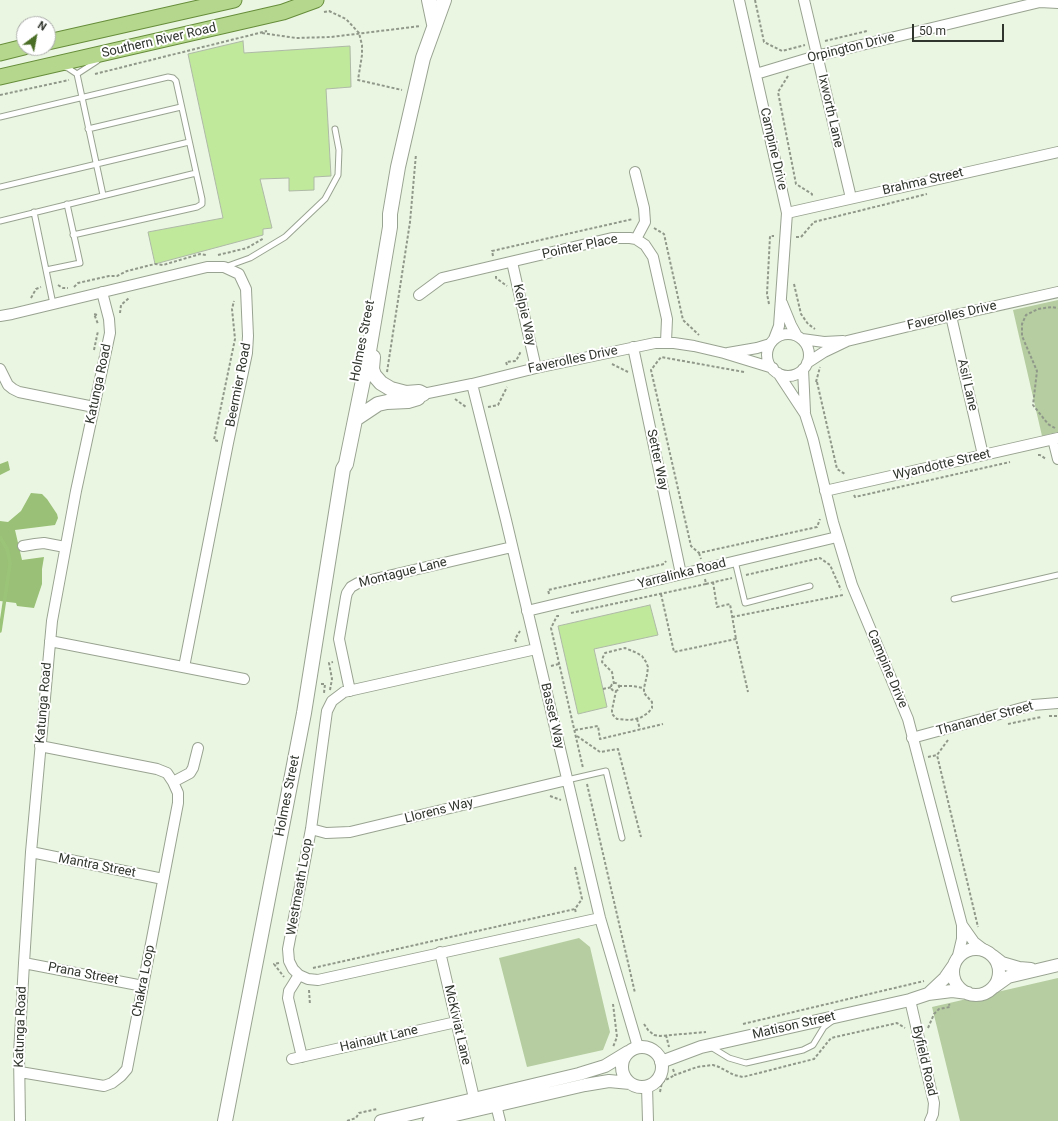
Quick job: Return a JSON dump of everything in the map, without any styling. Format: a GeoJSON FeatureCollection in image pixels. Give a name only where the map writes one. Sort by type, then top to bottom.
{"type":"FeatureCollection","features":[{"type":"Feature","properties":{"kind":"main road","name":"Southern River Road"},"geometry":{"type":"LineString","coordinates":[[56,40],[234,0]]}},
{"type":"Feature","properties":{"kind":"main road"},"geometry":{"type":"LineString","coordinates":[[429,0],[434,26]]}},
{"type":"Feature","properties":{"kind":"main road","name":"Holmes Street"},"geometry":{"type":"LineString","coordinates":[[225,1121],[304,713],[343,469],[346,464],[357,418],[385,260],[390,227],[390,214],[398,167],[423,58],[444,0]]}},
{"type":"Feature","properties":{"kind":"main road","name":"Southern River Road"},"geometry":{"type":"LineString","coordinates":[[0,77],[283,12],[319,6]]}},
{"type":"Feature","properties":{"kind":"main road"},"geometry":{"type":"LineString","coordinates":[[0,53],[16,49]]}},
{"type":"Feature","properties":{"kind":"main road","name":"Holmes Street"},"geometry":{"type":"LineString","coordinates":[[343,469],[340,463],[350,404],[385,225],[390,214]]}},
{"type":"Feature","properties":{"kind":"main road"},"geometry":{"type":"LineString","coordinates":[[357,418],[378,404],[408,401],[420,398],[423,394],[419,392],[406,392],[391,389],[384,385],[374,375],[372,369],[375,346],[388,287],[385,260]]}},
{"type":"Feature","properties":{"kind":"street","name":"Campine Drive"},"geometry":{"type":"LineString","coordinates":[[739,0],[787,213],[779,326],[772,342]]}},
{"type":"Feature","properties":{"kind":"street","name":"Ixworth Lane"},"geometry":{"type":"LineString","coordinates":[[804,0],[816,56],[851,198]]}},
{"type":"Feature","properties":{"kind":"street","name":"Orpington Drive"},"geometry":{"type":"LineString","coordinates":[[756,74],[816,56],[1042,1],[1058,3]]}},
{"type":"Feature","properties":{"kind":"street","name":"Brahma Street"},"geometry":{"type":"LineString","coordinates":[[787,213],[1058,152]]}},
{"type":"Feature","properties":{"kind":"street"},"geometry":{"type":"LineString","coordinates":[[636,172],[644,208],[644,223],[636,240]]}},
{"type":"Feature","properties":{"kind":"street","name":"Pointer Place"},"geometry":{"type":"LineString","coordinates":[[419,295],[442,278],[612,238],[625,237],[636,240],[645,245],[653,257],[667,319],[666,342]]}},
{"type":"Feature","properties":{"kind":"street","name":"Kelpie Way"},"geometry":{"type":"LineString","coordinates":[[512,262],[536,368]]}},
{"type":"Feature","properties":{"kind":"street"},"geometry":{"type":"LineString","coordinates":[[0,316],[208,267],[224,267]]}},
{"type":"Feature","properties":{"kind":"street","name":"Beermier Road"},"geometry":{"type":"LineString","coordinates":[[184,667],[247,353],[248,336],[246,289],[239,274],[224,267]]}},
{"type":"Feature","properties":{"kind":"street","name":"Katunga Road"},"geometry":{"type":"LineString","coordinates":[[20,1121],[20,1072],[18,1054],[40,746],[50,641],[52,621],[76,491],[110,333],[109,319],[102,292]]}},
{"type":"Feature","properties":{"kind":"street","name":"Faverolles Drive"},"geometry":{"type":"LineString","coordinates":[[800,338],[824,342],[847,341],[1058,292]]}},
{"type":"Feature","properties":{"kind":"street","name":"Campine Drive"},"geometry":{"type":"LineString","coordinates":[[781,299],[791,325],[800,338]]}},
{"type":"Feature","properties":{"kind":"street","name":"Asil Lane"},"geometry":{"type":"LineString","coordinates":[[951,316],[983,455]]}},
{"type":"Feature","properties":{"kind":"street"},"geometry":{"type":"LineString","coordinates":[[786,334],[800,338],[808,349],[809,357],[805,366],[797,373],[790,375],[784,375],[775,371],[769,363],[767,357],[772,342],[786,334]]}},
{"type":"Feature","properties":{"kind":"street","name":"Faverolles Drive"},"geometry":{"type":"LineString","coordinates":[[805,366],[824,352],[847,341]]}},
{"type":"Feature","properties":{"kind":"street","name":"Faverolles Drive"},"geometry":{"type":"LineString","coordinates":[[423,394],[646,344],[666,342],[724,353],[775,371]]}},
{"type":"Feature","properties":{"kind":"street","name":"Faverolles Drive"},"geometry":{"type":"LineString","coordinates":[[724,353],[757,348],[772,342]]}},
{"type":"Feature","properties":{"kind":"street","name":"Setter Way"},"geometry":{"type":"LineString","coordinates":[[633,347],[681,574]]}},
{"type":"Feature","properties":{"kind":"street","name":"Campine Drive"},"geometry":{"type":"LineString","coordinates":[[805,366],[805,414]]}},
{"type":"Feature","properties":{"kind":"street"},"geometry":{"type":"LineString","coordinates":[[0,369],[8,385],[18,392],[94,407]]}},
{"type":"Feature","properties":{"kind":"street","name":"Campine Drive"},"geometry":{"type":"LineString","coordinates":[[775,371],[805,414],[813,439],[837,537],[852,586],[908,719],[962,925],[962,940],[955,962]]}},
{"type":"Feature","properties":{"kind":"street","name":"Basset Way"},"geometry":{"type":"LineString","coordinates":[[472,384],[633,1050]]}},
{"type":"Feature","properties":{"kind":"street"},"geometry":{"type":"LineString","coordinates":[[1056,438],[1058,459]]}},
{"type":"Feature","properties":{"kind":"street","name":"Wyandotte Street"},"geometry":{"type":"LineString","coordinates":[[825,491],[1056,438]]}},
{"type":"Feature","properties":{"kind":"street","name":"Yarralinka Road"},"geometry":{"type":"LineString","coordinates":[[527,611],[837,537]]}},
{"type":"Feature","properties":{"kind":"street"},"geometry":{"type":"LineString","coordinates":[[23,546],[44,544],[65,548]]}},
{"type":"Feature","properties":{"kind":"street","name":"Montague Lane"},"geometry":{"type":"LineString","coordinates":[[350,691],[339,639],[346,597],[351,587],[358,583],[512,547]]}},
{"type":"Feature","properties":{"kind":"street"},"geometry":{"type":"LineString","coordinates":[[50,641],[244,678]]}},
{"type":"Feature","properties":{"kind":"street"},"geometry":{"type":"LineString","coordinates":[[332,701],[340,694],[350,691],[536,649]]}},
{"type":"Feature","properties":{"kind":"street","name":"Westmeath Loop"},"geometry":{"type":"LineString","coordinates":[[299,975],[289,962],[288,949],[311,829],[327,711],[332,701]]}},
{"type":"Feature","properties":{"kind":"street","name":"Thanander Street"},"geometry":{"type":"LineString","coordinates":[[912,738],[1033,704],[1058,703]]}},
{"type":"Feature","properties":{"kind":"street"},"geometry":{"type":"LineString","coordinates":[[40,746],[157,769],[167,773],[173,782],[190,773],[193,768],[198,748]]}},
{"type":"Feature","properties":{"kind":"street","name":"Llorens Way"},"geometry":{"type":"LineString","coordinates":[[311,829],[326,833],[350,832],[567,780]]}},
{"type":"Feature","properties":{"kind":"street","name":"Chakra Loop"},"geometry":{"type":"LineString","coordinates":[[20,1072],[104,1086],[112,1083],[127,1069],[178,803],[178,793],[173,782]]}},
{"type":"Feature","properties":{"kind":"street","name":"Mantra Street"},"geometry":{"type":"LineString","coordinates":[[32,852],[163,879]]}},
{"type":"Feature","properties":{"kind":"street"},"geometry":{"type":"LineString","coordinates":[[299,975],[308,979],[318,980],[600,918]]}},
{"type":"Feature","properties":{"kind":"street","name":"Campine Drive"},"geometry":{"type":"LineString","coordinates":[[962,925],[974,942],[987,952]]}},
{"type":"Feature","properties":{"kind":"street"},"geometry":{"type":"LineString","coordinates":[[1038,970],[1002,963],[987,952],[980,949],[972,949],[965,952],[955,962],[954,977],[962,990],[968,993],[976,994],[990,990],[1008,977],[1038,970],[1058,965]]}},
{"type":"Feature","properties":{"kind":"street","name":"McKiviat Lane"},"geometry":{"type":"LineString","coordinates":[[440,952],[474,1098]]}},
{"type":"Feature","properties":{"kind":"street"},"geometry":{"type":"LineString","coordinates":[[987,952],[997,963],[998,970],[998,977],[990,990]]}},
{"type":"Feature","properties":{"kind":"street","name":"Matison Street"},"geometry":{"type":"LineString","coordinates":[[928,994],[944,978],[955,962]]}},
{"type":"Feature","properties":{"kind":"street","name":"Prana Street"},"geometry":{"type":"LineString","coordinates":[[24,963],[143,986]]}},
{"type":"Feature","properties":{"kind":"street","name":"Hainault Lane"},"geometry":{"type":"LineString","coordinates":[[299,975],[289,991],[288,998],[297,1058],[456,1022]]}},
{"type":"Feature","properties":{"kind":"street","name":"Matison Street"},"geometry":{"type":"LineString","coordinates":[[666,1060],[701,1047],[910,1000],[928,994],[952,991],[968,993]]}},
{"type":"Feature","properties":{"kind":"street","name":"Byfield Road"},"geometry":{"type":"LineString","coordinates":[[910,1000],[934,1103],[934,1114],[930,1121]]}},
{"type":"Feature","properties":{"kind":"street"},"geometry":{"type":"LineString","coordinates":[[381,1121],[586,1072],[605,1066],[643,1046],[650,1048],[666,1060],[658,1078],[654,1083],[647,1086],[640,1087],[630,1083],[609,1081],[585,1085],[430,1121]]}},
{"type":"Feature","properties":{"kind":"street"},"geometry":{"type":"LineString","coordinates":[[630,1083],[623,1072],[622,1065],[624,1058],[633,1050]]}},
{"type":"Feature","properties":{"kind":"street"},"geometry":{"type":"LineString","coordinates":[[647,1086],[648,1121]]}},
{"type":"Feature","properties":{"kind":"street"},"geometry":{"type":"LineString","coordinates":[[496,1105],[500,1121]]}},
{"type":"Feature","properties":{"kind":"lane"},"geometry":{"type":"LineString","coordinates":[[78,76],[90,64],[114,52]]}},
{"type":"Feature","properties":{"kind":"lane"},"geometry":{"type":"LineString","coordinates":[[53,66],[68,68],[78,76],[88,130],[103,195]]}},
{"type":"Feature","properties":{"kind":"lane"},"geometry":{"type":"LineString","coordinates":[[0,117],[168,77],[173,78],[176,81],[202,204],[197,207],[73,235]]}},
{"type":"Feature","properties":{"kind":"lane"},"geometry":{"type":"LineString","coordinates":[[88,130],[181,107]]}},
{"type":"Feature","properties":{"kind":"lane"},"geometry":{"type":"LineString","coordinates":[[224,267],[250,258],[286,237],[325,199],[338,175],[339,150],[335,129]]}},
{"type":"Feature","properties":{"kind":"lane"},"geometry":{"type":"LineString","coordinates":[[0,187],[189,142]]}},
{"type":"Feature","properties":{"kind":"lane"},"geometry":{"type":"LineString","coordinates":[[0,221],[196,173]]}},
{"type":"Feature","properties":{"kind":"lane"},"geometry":{"type":"LineString","coordinates":[[46,270],[80,263],[67,204]]}},
{"type":"Feature","properties":{"kind":"lane"},"geometry":{"type":"LineString","coordinates":[[34,212],[53,304]]}},
{"type":"Feature","properties":{"kind":"lane"},"geometry":{"type":"LineString","coordinates":[[735,561],[745,603],[810,586]]}},
{"type":"Feature","properties":{"kind":"lane"},"geometry":{"type":"LineString","coordinates":[[954,599],[1058,575]]}},
{"type":"Feature","properties":{"kind":"lane"},"geometry":{"type":"LineString","coordinates":[[567,780],[606,771],[622,838]]}},
{"type":"Feature","properties":{"kind":"lane"},"geometry":{"type":"LineString","coordinates":[[709,1046],[729,1058],[746,1063],[803,1050],[813,1045],[824,1027],[835,1017]]}},
{"type":"Feature","properties":{"kind":"path"},"geometry":{"type":"LineString","coordinates":[[755,0],[764,42],[782,51],[874,29]]}},
{"type":"Feature","properties":{"kind":"path"},"geometry":{"type":"LineString","coordinates":[[319,6],[346,19],[359,33],[362,45],[362,55],[358,80],[415,93]]}},
{"type":"Feature","properties":{"kind":"path"},"geometry":{"type":"LineString","coordinates":[[261,32],[296,38],[331,37],[413,26],[434,26]]}},
{"type":"Feature","properties":{"kind":"path"},"geometry":{"type":"LineString","coordinates":[[0,95],[273,29]]}},
{"type":"Feature","properties":{"kind":"path"},"geometry":{"type":"LineString","coordinates":[[782,51],[789,74],[778,92],[796,184],[812,194],[813,207]]}},
{"type":"Feature","properties":{"kind":"path"},"geometry":{"type":"LineString","coordinates":[[384,385],[390,360],[410,222],[416,152]]}},
{"type":"Feature","properties":{"kind":"path"},"geometry":{"type":"LineString","coordinates":[[770,308],[767,294],[770,236],[801,237],[814,222],[928,194]]}},
{"type":"Feature","properties":{"kind":"path"},"geometry":{"type":"LineString","coordinates":[[509,288],[496,278],[492,251],[635,219],[664,234],[683,320],[699,336],[694,363]]}},
{"type":"Feature","properties":{"kind":"path"},"geometry":{"type":"LineString","coordinates":[[214,256],[247,248],[267,237]]}},
{"type":"Feature","properties":{"kind":"path"},"geometry":{"type":"LineString","coordinates":[[28,302],[36,289],[48,285],[56,283],[63,288],[74,288],[78,283],[108,276],[117,276],[127,271],[155,264],[163,265],[200,254],[207,255]]}},
{"type":"Feature","properties":{"kind":"path"},"geometry":{"type":"LineString","coordinates":[[794,284],[801,314],[808,324],[818,331]]}},
{"type":"Feature","properties":{"kind":"path"},"geometry":{"type":"LineString","coordinates":[[93,355],[98,326],[94,314],[118,322],[121,305],[131,296]]}},
{"type":"Feature","properties":{"kind":"path"},"geometry":{"type":"LineString","coordinates":[[228,443],[214,440],[235,339],[232,309],[235,298]]}},
{"type":"Feature","properties":{"kind":"path"},"geometry":{"type":"LineString","coordinates":[[1058,308],[1052,307],[1038,309],[1026,314],[1022,324],[1022,336],[1037,371],[1033,405],[1048,424],[1058,429]]}},
{"type":"Feature","properties":{"kind":"path"},"geometry":{"type":"LineString","coordinates":[[454,398],[471,410],[498,405],[508,386],[512,385],[506,362],[516,361],[523,348]]}},
{"type":"Feature","properties":{"kind":"path"},"geometry":{"type":"LineString","coordinates":[[605,365],[613,364],[630,373],[638,372],[651,370],[661,357],[745,372],[748,361]]}},
{"type":"Feature","properties":{"kind":"path"},"geometry":{"type":"LineString","coordinates":[[651,370],[691,546],[699,553],[706,584],[820,558],[830,565],[843,595],[732,617]]}},
{"type":"Feature","properties":{"kind":"path"},"geometry":{"type":"LineString","coordinates":[[699,553],[817,527],[820,520],[818,512]]}},
{"type":"Feature","properties":{"kind":"path"},"geometry":{"type":"LineString","coordinates":[[555,620],[548,590],[664,564],[670,555],[669,550],[676,549]]}},
{"type":"Feature","properties":{"kind":"path"},"geometry":{"type":"LineString","coordinates":[[713,582],[717,607],[730,604],[748,692]]}},
{"type":"Feature","properties":{"kind":"path"},"geometry":{"type":"LineString","coordinates":[[661,594],[674,652],[736,639]]}},
{"type":"Feature","properties":{"kind":"path"},"geometry":{"type":"LineString","coordinates":[[519,625],[520,632],[515,639],[519,652]]}},
{"type":"Feature","properties":{"kind":"path"},"geometry":{"type":"LineString","coordinates":[[603,689],[612,687],[614,684],[612,672],[602,662],[603,657],[607,652],[625,648],[642,656],[646,662],[648,672],[644,693],[652,702],[652,708],[648,713],[637,719],[617,719],[612,714],[612,706],[619,686]]}},
{"type":"Feature","properties":{"kind":"path"},"geometry":{"type":"LineString","coordinates":[[332,701],[327,696],[332,679],[329,663],[338,661]]}},
{"type":"Feature","properties":{"kind":"path"},"geometry":{"type":"LineString","coordinates":[[614,684],[618,684],[619,686],[644,688]]}},
{"type":"Feature","properties":{"kind":"path"},"geometry":{"type":"LineString","coordinates":[[612,687],[612,690],[616,691]]}},
{"type":"Feature","properties":{"kind":"path"},"geometry":{"type":"LineString","coordinates":[[1007,725],[1043,716],[1058,716]]}},
{"type":"Feature","properties":{"kind":"path"},"geometry":{"type":"LineString","coordinates":[[637,719],[640,730]]}},
{"type":"Feature","properties":{"kind":"path"},"geometry":{"type":"LineString","coordinates":[[575,730],[598,726],[600,739],[663,724]]}},
{"type":"Feature","properties":{"kind":"path"},"geometry":{"type":"LineString","coordinates":[[576,736],[600,752],[618,749],[641,837]]}},
{"type":"Feature","properties":{"kind":"path"},"geometry":{"type":"LineString","coordinates":[[949,739],[937,755],[987,952]]}},
{"type":"Feature","properties":{"kind":"path"},"geometry":{"type":"LineString","coordinates":[[548,785],[550,796],[562,801]]}},
{"type":"Feature","properties":{"kind":"path"},"geometry":{"type":"LineString","coordinates":[[310,968],[575,908],[582,899],[574,861]]}},
{"type":"Feature","properties":{"kind":"path"},"geometry":{"type":"LineString","coordinates":[[575,908],[579,923]]}},
{"type":"Feature","properties":{"kind":"path"},"geometry":{"type":"LineString","coordinates":[[738,1025],[928,980]]}},
{"type":"Feature","properties":{"kind":"path"},"geometry":{"type":"LineString","coordinates":[[660,1092],[662,1082],[675,1075],[697,1067],[713,1065],[734,1075],[743,1077],[814,1059],[831,1038],[897,1023],[909,1030],[910,1035],[927,1030],[934,1014],[939,1009],[950,1007],[945,992]]}},
{"type":"Feature","properties":{"kind":"path"},"geometry":{"type":"LineString","coordinates":[[612,1003],[617,1038],[615,1042]]}},
{"type":"Feature","properties":{"kind":"path"},"geometry":{"type":"LineString","coordinates":[[648,1030],[654,1035],[708,1032]]}},
{"type":"Feature","properties":{"kind":"path"},"geometry":{"type":"LineString","coordinates":[[666,1035],[666,1060],[675,1075]]}},
{"type":"Feature","properties":{"kind":"green space"},"geometry":{"type":"Polygon","coordinates":[[[1058,300],[1058,432],[1042,436],[1013,310],[1058,300]]]}},
{"type":"Feature","properties":{"kind":"green space"},"geometry":{"type":"Polygon","coordinates":[[[8,461],[10,470],[0,475],[0,464],[8,461]]]}},
{"type":"Feature","properties":{"kind":"green space"},"geometry":{"type":"Polygon","coordinates":[[[31,493],[42,494],[57,514],[58,518],[55,525],[15,530],[22,560],[44,557],[42,584],[34,608],[17,606],[16,603],[0,601],[0,521],[8,522],[21,511],[31,493]]]}},
{"type":"Feature","properties":{"kind":"green space"},"geometry":{"type":"Polygon","coordinates":[[[579,938],[590,947],[610,1032],[603,1050],[527,1067],[499,958],[579,938]]]}},
{"type":"Feature","properties":{"kind":"green space"},"geometry":{"type":"Polygon","coordinates":[[[1058,978],[1058,1121],[960,1121],[932,1007],[1058,978]]]}},
{"type":"Feature","properties":{"kind":"building"},"geometry":{"type":"Polygon","coordinates":[[[243,41],[244,53],[350,46],[351,87],[326,89],[331,176],[314,177],[314,190],[289,191],[289,178],[260,179],[272,228],[263,229],[263,235],[155,264],[148,232],[223,218],[188,54],[243,41]]]}},
{"type":"Feature","properties":{"kind":"building"},"geometry":{"type":"Polygon","coordinates":[[[650,605],[658,635],[594,649],[607,707],[578,714],[558,626],[650,605]]]}},
{"type":"Feature","properties":{"kind":"waterway"},"geometry":{"type":"LineString","coordinates":[[0,537],[7,549],[10,564],[0,631]]}}]}
